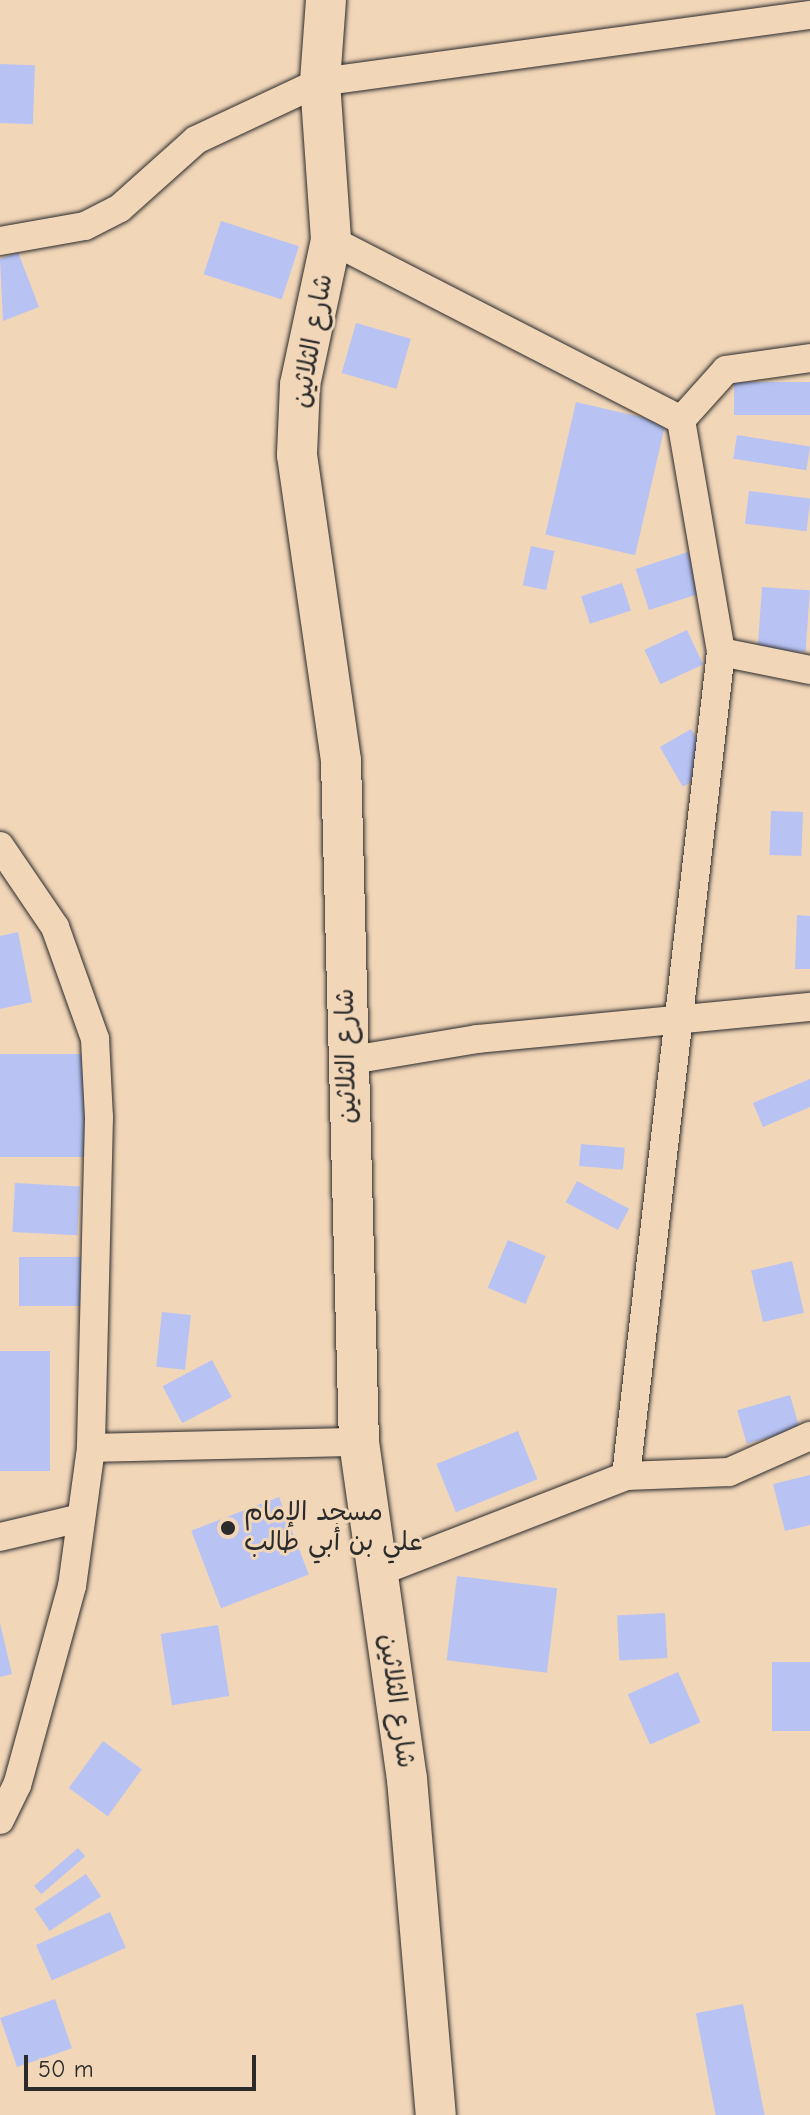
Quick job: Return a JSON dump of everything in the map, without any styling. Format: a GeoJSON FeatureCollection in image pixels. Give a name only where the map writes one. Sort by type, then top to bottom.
{"type":"FeatureCollection","features":[{"type":"Feature","properties":{"kind":"street","name":"شارع الثلاثين"},"geometry":{"type":"LineString","coordinates":[[326,0],[320,82],[331,240],[300,385],[297,455],[337,701],[359,1442],[407,1779],[436,2115]]}},
{"type":"Feature","properties":{"kind":"street"},"geometry":{"type":"LineString","coordinates":[[0,241],[85,226],[120,208],[196,140],[320,82],[810,15]]}},
{"type":"Feature","properties":{"kind":"street"},"geometry":{"type":"LineString","coordinates":[[331,240],[681,420]]}},
{"type":"Feature","properties":{"kind":"street"},"geometry":{"type":"LineString","coordinates":[[681,420],[726,370],[810,358]]}},
{"type":"Feature","properties":{"kind":"street"},"geometry":{"type":"LineString","coordinates":[[626,1476],[675,1020],[721,652],[681,420]]}},
{"type":"Feature","properties":{"kind":"street"},"geometry":{"type":"LineString","coordinates":[[721,652],[810,670]]}},
{"type":"Feature","properties":{"kind":"street"},"geometry":{"type":"LineString","coordinates":[[0,846],[55,927],[95,1039],[91,1448],[76,1519],[72,1586],[17,1785],[0,1820]]}},
{"type":"Feature","properties":{"kind":"street"},"geometry":{"type":"LineString","coordinates":[[346,1061],[675,1020],[810,1007]]}},
{"type":"Feature","properties":{"kind":"street"},"geometry":{"type":"LineString","coordinates":[[376,1573],[626,1476],[729,1472],[810,1436]]}},
{"type":"Feature","properties":{"kind":"street"},"geometry":{"type":"LineString","coordinates":[[91,1448],[359,1442]]}},
{"type":"Feature","properties":{"kind":"street"},"geometry":{"type":"LineString","coordinates":[[0,1537],[76,1519]]}},
{"type":"Feature","properties":{"kind":"building"},"geometry":{"type":"Polygon","coordinates":[[[0,64],[35,65],[33,124],[0,123],[0,64]]]}},
{"type":"Feature","properties":{"kind":"building"},"geometry":{"type":"Polygon","coordinates":[[[221,221],[299,246],[282,300],[204,274],[221,221]]]}},
{"type":"Feature","properties":{"kind":"building"},"geometry":{"type":"Polygon","coordinates":[[[18,252],[39,307],[3,321],[0,259],[18,252]]]}},
{"type":"Feature","properties":{"kind":"building"},"geometry":{"type":"Polygon","coordinates":[[[356,323],[411,339],[396,389],[342,373],[356,323]]]}},
{"type":"Feature","properties":{"kind":"building"},"geometry":{"type":"Polygon","coordinates":[[[734,382],[810,382],[810,415],[734,415],[734,382]]]}},
{"type":"Feature","properties":{"kind":"building"},"geometry":{"type":"Polygon","coordinates":[[[576,402],[666,423],[635,555],[545,535],[576,402]]]}},
{"type":"Feature","properties":{"kind":"building"},"geometry":{"type":"Polygon","coordinates":[[[737,435],[810,447],[806,470],[733,459],[737,435]]]}},
{"type":"Feature","properties":{"kind":"building"},"geometry":{"type":"Polygon","coordinates":[[[749,491],[810,498],[807,531],[745,524],[749,491]]]}},
{"type":"Feature","properties":{"kind":"building"},"geometry":{"type":"Polygon","coordinates":[[[531,546],[554,551],[546,590],[523,585],[531,546]]]}},
{"type":"Feature","properties":{"kind":"building"},"geometry":{"type":"Polygon","coordinates":[[[688,552],[701,593],[649,610],[636,569],[688,552]]]}},
{"type":"Feature","properties":{"kind":"building"},"geometry":{"type":"Polygon","coordinates":[[[622,583],[631,611],[590,624],[581,596],[622,583]]]}},
{"type":"Feature","properties":{"kind":"building"},"geometry":{"type":"Polygon","coordinates":[[[762,587],[810,590],[806,652],[758,649],[762,587]]]}},
{"type":"Feature","properties":{"kind":"building"},"geometry":{"type":"Polygon","coordinates":[[[687,630],[703,664],[660,684],[644,650],[687,630]]]}},
{"type":"Feature","properties":{"kind":"building"},"geometry":{"type":"Polygon","coordinates":[[[691,729],[714,769],[683,787],[660,747],[691,729]]]}},
{"type":"Feature","properties":{"kind":"building"},"geometry":{"type":"Polygon","coordinates":[[[771,811],[803,812],[801,856],[769,855],[771,811]]]}},
{"type":"Feature","properties":{"kind":"building"},"geometry":{"type":"Polygon","coordinates":[[[797,915],[810,916],[810,969],[795,969],[797,915]]]}},
{"type":"Feature","properties":{"kind":"building"},"geometry":{"type":"Polygon","coordinates":[[[18,932],[32,1002],[0,1009],[0,936],[18,932]]]}},
{"type":"Feature","properties":{"kind":"building"},"geometry":{"type":"Polygon","coordinates":[[[0,1054],[86,1054],[86,1157],[0,1157],[0,1054]]]}},
{"type":"Feature","properties":{"kind":"building"},"geometry":{"type":"Polygon","coordinates":[[[810,1079],[810,1107],[763,1127],[753,1103],[810,1079]]]}},
{"type":"Feature","properties":{"kind":"building"},"geometry":{"type":"Polygon","coordinates":[[[581,1144],[625,1148],[623,1170],[579,1166],[581,1144]]]}},
{"type":"Feature","properties":{"kind":"building"},"geometry":{"type":"Polygon","coordinates":[[[577,1181],[629,1209],[618,1230],[566,1202],[577,1181]]]}},
{"type":"Feature","properties":{"kind":"building"},"geometry":{"type":"Polygon","coordinates":[[[15,1183],[80,1186],[77,1235],[12,1232],[15,1183]]]}},
{"type":"Feature","properties":{"kind":"building"},"geometry":{"type":"Polygon","coordinates":[[[508,1240],[546,1256],[525,1304],[488,1288],[508,1240]]]}},
{"type":"Feature","properties":{"kind":"building"},"geometry":{"type":"Polygon","coordinates":[[[19,1257],[87,1257],[87,1306],[19,1306],[19,1257]]]}},
{"type":"Feature","properties":{"kind":"building"},"geometry":{"type":"Polygon","coordinates":[[[792,1261],[804,1313],[763,1322],[751,1270],[792,1261]]]}},
{"type":"Feature","properties":{"kind":"building"},"geometry":{"type":"Polygon","coordinates":[[[162,1312],[191,1315],[185,1370],[156,1367],[162,1312]]]}},
{"type":"Feature","properties":{"kind":"building"},"geometry":{"type":"Polygon","coordinates":[[[0,1351],[50,1351],[50,1471],[0,1471],[0,1351]]]}},
{"type":"Feature","properties":{"kind":"building"},"geometry":{"type":"Polygon","coordinates":[[[212,1360],[232,1397],[182,1423],[163,1386],[212,1360]]]}},
{"type":"Feature","properties":{"kind":"building"},"geometry":{"type":"Polygon","coordinates":[[[790,1395],[800,1429],[747,1444],[737,1410],[790,1395]]]}},
{"type":"Feature","properties":{"kind":"building"},"geometry":{"type":"Polygon","coordinates":[[[518,1431],[537,1479],[456,1512],[436,1464],[518,1431]]]}},
{"type":"Feature","properties":{"kind":"building"},"geometry":{"type":"Polygon","coordinates":[[[810,1475],[810,1525],[785,1531],[773,1484],[810,1475]]]}},
{"type":"Feature","properties":{"kind":"building"},"geometry":{"type":"Polygon","coordinates":[[[279,1497],[309,1574],[221,1608],[191,1531],[279,1497]]]}},
{"type":"Feature","properties":{"kind":"building"},"geometry":{"type":"Polygon","coordinates":[[[457,1576],[557,1588],[547,1673],[447,1660],[457,1576]]]}},
{"type":"Feature","properties":{"kind":"building"},"geometry":{"type":"Polygon","coordinates":[[[665,1613],[667,1658],[619,1660],[617,1616],[665,1613]]]}},
{"type":"Feature","properties":{"kind":"building"},"geometry":{"type":"Polygon","coordinates":[[[0,1623],[12,1674],[0,1677],[0,1623]]]}},
{"type":"Feature","properties":{"kind":"building"},"geometry":{"type":"Polygon","coordinates":[[[218,1625],[229,1696],[172,1705],[161,1634],[218,1625]]]}},
{"type":"Feature","properties":{"kind":"building"},"geometry":{"type":"Polygon","coordinates":[[[772,1662],[810,1662],[810,1731],[772,1731],[772,1662]]]}},
{"type":"Feature","properties":{"kind":"building"},"geometry":{"type":"Polygon","coordinates":[[[678,1672],[700,1722],[650,1745],[628,1694],[678,1672]]]}},
{"type":"Feature","properties":{"kind":"building"},"geometry":{"type":"Polygon","coordinates":[[[103,1741],[142,1769],[108,1816],[69,1788],[103,1741]]]}},
{"type":"Feature","properties":{"kind":"building"},"geometry":{"type":"Polygon","coordinates":[[[78,1848],[85,1856],[41,1894],[34,1886],[78,1848]]]}},
{"type":"Feature","properties":{"kind":"building"},"geometry":{"type":"Polygon","coordinates":[[[86,1874],[101,1896],[50,1931],[35,1909],[86,1874]]]}},
{"type":"Feature","properties":{"kind":"building"},"geometry":{"type":"Polygon","coordinates":[[[110,1912],[126,1948],[52,1981],[36,1945],[110,1912]]]}},
{"type":"Feature","properties":{"kind":"building"},"geometry":{"type":"Polygon","coordinates":[[[55,1999],[72,2048],[17,2067],[0,2018],[55,1999]]]}},
{"type":"Feature","properties":{"kind":"building"},"geometry":{"type":"Polygon","coordinates":[[[743,2004],[765,2115],[716,2115],[696,2013],[743,2004]]]}},
{"type":"Feature","properties":{"kind":"place","name":"مسجد الإمام علي بن أبي طالب"},"geometry":{"type":"Point","coordinates":[228,1528]}}]}
